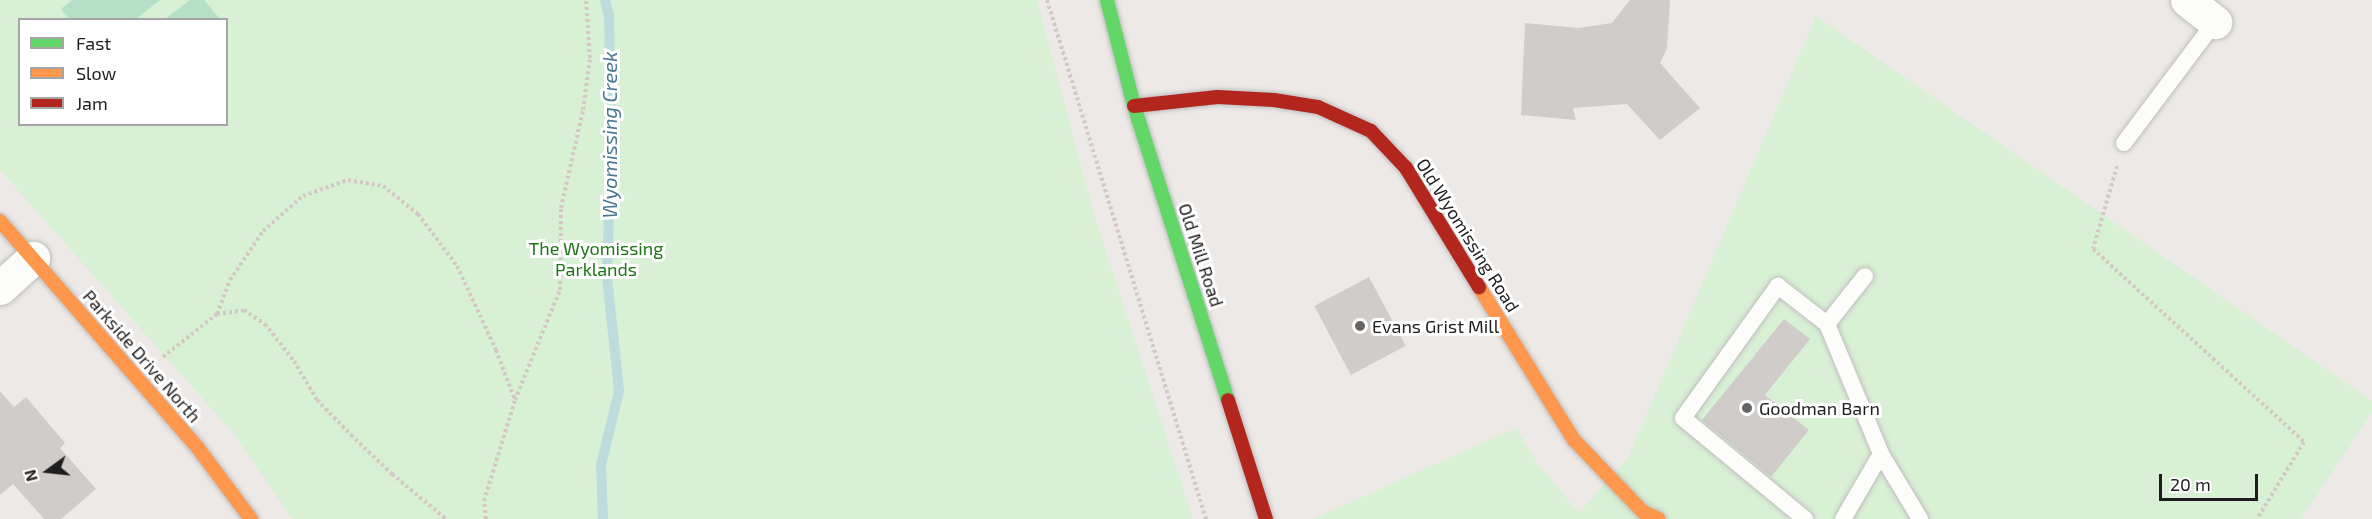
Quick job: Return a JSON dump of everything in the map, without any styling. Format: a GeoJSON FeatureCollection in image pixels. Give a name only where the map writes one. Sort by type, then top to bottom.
{"type":"FeatureCollection","features":[{"type":"Feature","properties":{"kind":"street","name":"Old Mill Road"},"geometry":{"type":"LineString","coordinates":[[1107,0],[1134,106],[1266,519]]}},
{"type":"Feature","properties":{"kind":"street"},"geometry":{"type":"LineString","coordinates":[[2187,0],[2215,22]]}},
{"type":"Feature","properties":{"kind":"street","name":"Old Wyomissing Road"},"geometry":{"type":"LineString","coordinates":[[1134,106],[1218,97],[1274,100],[1318,107],[1371,131],[1406,168],[1574,440],[1643,512],[1659,519]]}},
{"type":"Feature","properties":{"kind":"street","name":"Parkside Drive North"},"geometry":{"type":"LineString","coordinates":[[0,221],[198,448],[250,519]]}},
{"type":"Feature","properties":{"kind":"street"},"geometry":{"type":"LineString","coordinates":[[0,288],[33,258]]}},
{"type":"Feature","properties":{"kind":"lane"},"geometry":{"type":"LineString","coordinates":[[2124,142],[2215,22]]}},
{"type":"Feature","properties":{"kind":"lane"},"geometry":{"type":"LineString","coordinates":[[1827,324],[1865,276]]}},
{"type":"Feature","properties":{"kind":"lane"},"geometry":{"type":"LineString","coordinates":[[1805,519],[1683,418],[1778,286],[1827,324],[1881,454],[1920,519]]}},
{"type":"Feature","properties":{"kind":"lane"},"geometry":{"type":"LineString","coordinates":[[1843,519],[1881,454]]}},
{"type":"Feature","properties":{"kind":"path"},"geometry":{"type":"LineString","coordinates":[[486,519],[484,501],[515,400],[560,290],[561,208],[583,110],[590,58],[586,0]]}},
{"type":"Feature","properties":{"kind":"path"},"geometry":{"type":"LineString","coordinates":[[1047,0],[1206,519]]}},
{"type":"Feature","properties":{"kind":"path"},"geometry":{"type":"LineString","coordinates":[[2124,142],[2093,249],[2304,442],[2257,519]]}},
{"type":"Feature","properties":{"kind":"path"},"geometry":{"type":"LineString","coordinates":[[217,314],[230,280],[262,231],[303,196],[348,180],[383,186],[418,214],[457,266],[496,350],[515,400]]}},
{"type":"Feature","properties":{"kind":"path"},"geometry":{"type":"LineString","coordinates":[[137,378],[217,314],[244,310],[265,324],[294,361],[317,400],[392,474],[447,519]]}},
{"type":"Feature","properties":{"kind":"green space","name":"The Wyomissing Parklands"},"geometry":{"type":"Polygon","coordinates":[[[0,0],[1037,0],[1094,214],[1193,519],[292,519],[234,434],[0,170],[0,0]]]}},
{"type":"Feature","properties":{"kind":"green space"},"geometry":{"type":"Polygon","coordinates":[[[72,0],[160,0],[137,18],[68,18],[61,9],[72,0]]]}},
{"type":"Feature","properties":{"kind":"green space"},"geometry":{"type":"Polygon","coordinates":[[[190,0],[204,0],[219,18],[166,18],[190,0]]]}},
{"type":"Feature","properties":{"kind":"green space"},"geometry":{"type":"Polygon","coordinates":[[[1816,16],[2372,401],[2372,412],[2301,519],[1313,519],[1516,428],[1538,464],[1579,513],[1629,456],[1816,16]]]}},
{"type":"Feature","properties":{"kind":"building"},"geometry":{"type":"Polygon","coordinates":[[[1630,0],[1670,0],[1667,48],[1660,63],[1700,108],[1660,140],[1627,104],[1573,108],[1576,120],[1521,115],[1525,23],[1578,28],[1612,23],[1630,0]]]}},
{"type":"Feature","properties":{"kind":"building","name":"Evans Grist Mill"},"geometry":{"type":"Polygon","coordinates":[[[1369,277],[1406,346],[1351,375],[1314,306],[1369,277]]]}},
{"type":"Feature","properties":{"kind":"building","name":"Goodman Barn"},"geometry":{"type":"Polygon","coordinates":[[[1784,319],[1810,339],[1765,395],[1809,430],[1771,477],[1702,420],[1784,319]]]}},
{"type":"Feature","properties":{"kind":"building"},"geometry":{"type":"Polygon","coordinates":[[[0,391],[14,407],[26,397],[65,443],[60,448],[96,489],[61,519],[44,519],[13,484],[0,495],[0,391]]]}},
{"type":"Feature","properties":{"kind":"waterway","name":"Wyomissing Creek"},"geometry":{"type":"LineString","coordinates":[[603,519],[601,465],[619,391],[607,277],[611,151],[609,16],[605,0]]}},
{"type":"Feature","properties":{"kind":"traffic: fast"},"geometry":{"type":"LineString","coordinates":[[1107,0],[1134,106],[1228,400]]}},
{"type":"Feature","properties":{"kind":"traffic: slow"},"geometry":{"type":"LineString","coordinates":[[0,221],[198,448],[251,519]]}},
{"type":"Feature","properties":{"kind":"traffic: slow"},"geometry":{"type":"LineString","coordinates":[[1479,287],[1574,440],[1643,512],[1659,519]]}},
{"type":"Feature","properties":{"kind":"traffic: jam"},"geometry":{"type":"LineString","coordinates":[[1134,106],[1218,97],[1274,100],[1318,107],[1371,131],[1406,168],[1479,287]]}},
{"type":"Feature","properties":{"kind":"traffic: jam"},"geometry":{"type":"LineString","coordinates":[[1228,400],[1266,519]]}},
{"type":"Feature","properties":{"kind":"place","name":"Evans Grist Mill"},"geometry":{"type":"Point","coordinates":[1360,326]}},
{"type":"Feature","properties":{"kind":"place","name":"Goodman Barn"},"geometry":{"type":"Point","coordinates":[1747,408]}}]}
